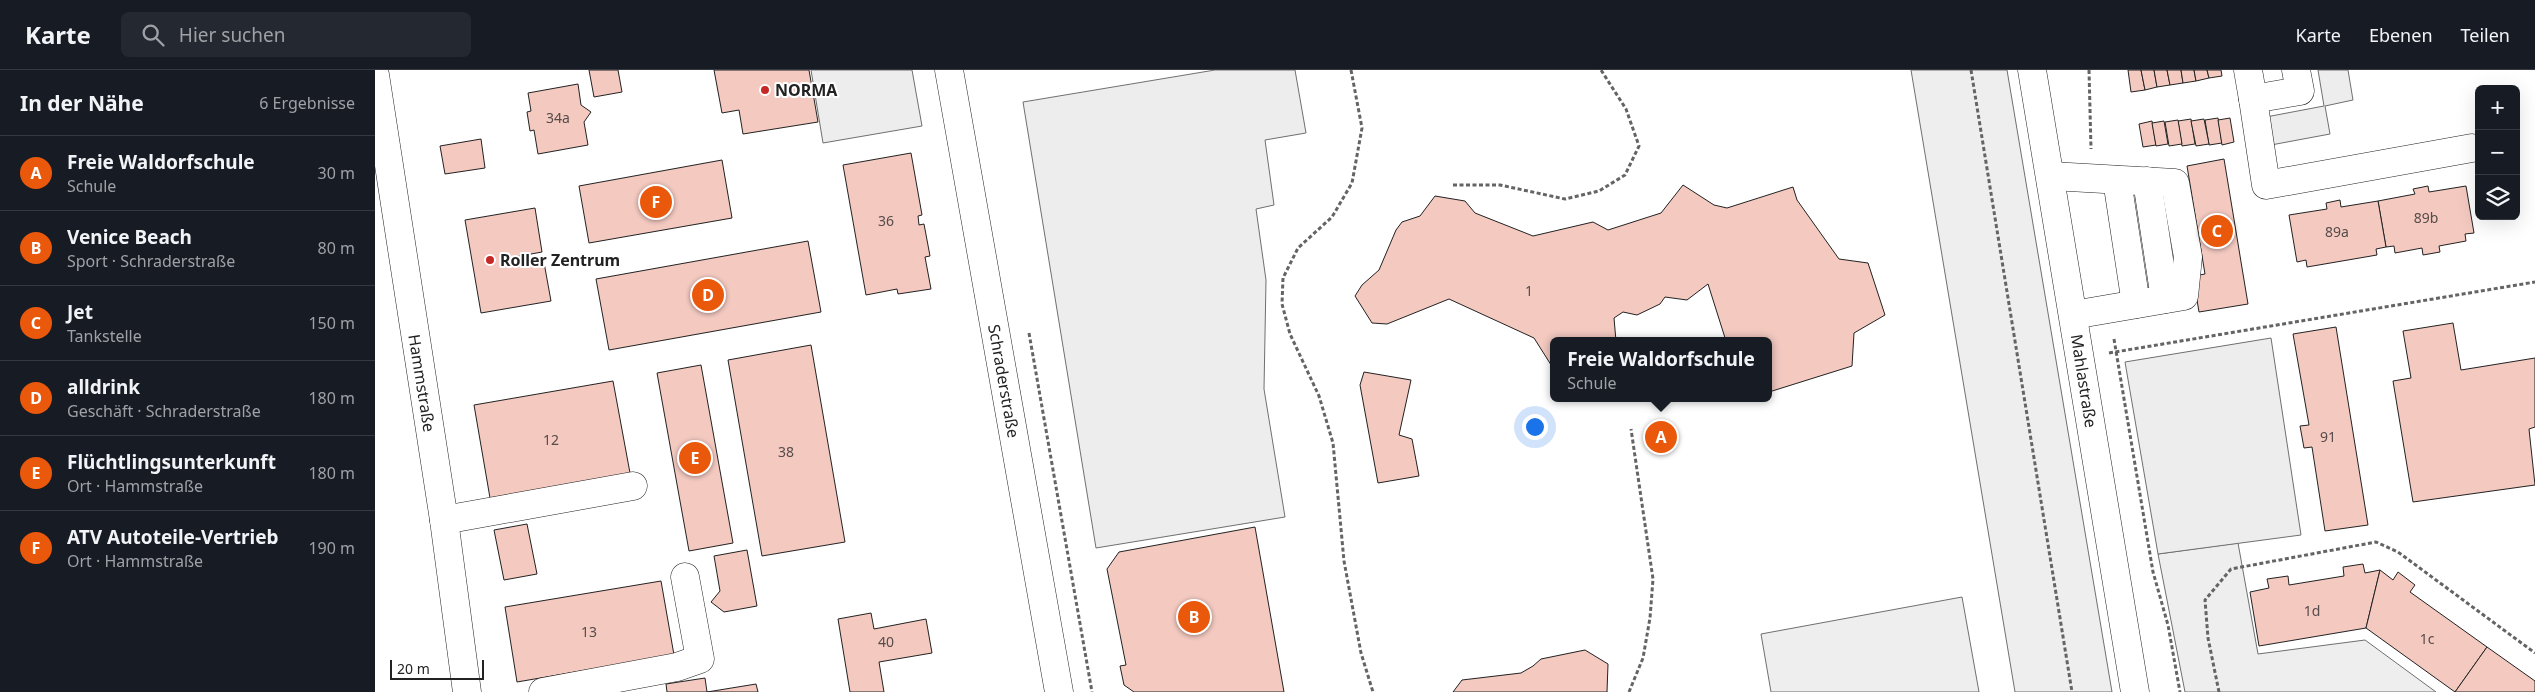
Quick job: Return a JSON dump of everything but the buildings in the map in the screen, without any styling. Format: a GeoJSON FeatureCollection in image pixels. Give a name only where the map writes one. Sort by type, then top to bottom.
{"type":"FeatureCollection","features":[{"type":"Feature","properties":{"kind":"street","name":"Schraderstraße"},"geometry":{"type":"LineString","coordinates":[[949,70],[1059,692]]}},
{"type":"Feature","properties":{"kind":"street","name":"Mahlastraße"},"geometry":{"type":"LineString","coordinates":[[2032,70],[2135,692]]}},
{"type":"Feature","properties":{"kind":"street"},"geometry":{"type":"LineString","coordinates":[[2248,70],[2266,185],[2472,148]]}},
{"type":"Feature","properties":{"kind":"street"},"geometry":{"type":"LineString","coordinates":[[2253,99],[2300,91],[2296,70]]}},
{"type":"Feature","properties":{"kind":"street","name":"Hammstraße"},"geometry":{"type":"LineString","coordinates":[[375,75],[444,520],[467,692]]}},
{"type":"Feature","properties":{"kind":"street"},"geometry":{"type":"LineString","coordinates":[[2051,176],[2175,183],[2188,257],[2184,296],[2073,315]]}},
{"type":"Feature","properties":{"kind":"street"},"geometry":{"type":"LineString","coordinates":[[2105,179],[2136,304]]}},
{"type":"Feature","properties":{"kind":"street"},"geometry":{"type":"LineString","coordinates":[[444,520],[633,486]]}},
{"type":"Feature","properties":{"kind":"street"},"geometry":{"type":"LineString","coordinates":[[543,692],[677,667],[700,659],[685,577]]}},
{"type":"Feature","properties":{"kind":"path"},"geometry":{"type":"LineString","coordinates":[[1351,70],[1362,128],[1352,183],[1332,217],[1298,248],[1283,278],[1282,304],[1289,334],[1319,396],[1333,443],[1344,561],[1361,653],[1373,692]]}},
{"type":"Feature","properties":{"kind":"path"},"geometry":{"type":"LineString","coordinates":[[1453,185],[1500,185],[1565,199],[1599,191],[1625,175],[1639,146],[1626,109],[1601,70]]}},
{"type":"Feature","properties":{"kind":"path"},"geometry":{"type":"LineString","coordinates":[[1971,70],[2072,692]]}},
{"type":"Feature","properties":{"kind":"path"},"geometry":{"type":"LineString","coordinates":[[2089,70],[2105,179]]}},
{"type":"Feature","properties":{"kind":"path"},"geometry":{"type":"LineString","coordinates":[[2081,358],[2535,282]]}},
{"type":"Feature","properties":{"kind":"path"},"geometry":{"type":"LineString","coordinates":[[2108,309],[2153,572],[2168,625],[2180,692]]}},
{"type":"Feature","properties":{"kind":"path"},"geometry":{"type":"LineString","coordinates":[[1629,692],[1643,658],[1651,618],[1653,579],[1631,429]]}},
{"type":"Feature","properties":{"kind":"path"},"geometry":{"type":"LineString","coordinates":[[2219,692],[2208,638],[2205,600],[2231,569],[2376,542],[2398,552],[2535,653]]}},
{"type":"Feature","properties":{"kind":"shaded area"},"geometry":{"type":"Polygon","coordinates":[[[811,70],[912,70],[922,126],[823,143],[811,70]]]}},
{"type":"Feature","properties":{"kind":"shaded area"},"geometry":{"type":"Polygon","coordinates":[[[1215,70],[1295,70],[1306,133],[1265,140],[1274,205],[1256,209],[1266,280],[1264,389],[1285,517],[1096,548],[1023,102],[1215,70]]]}},
{"type":"Feature","properties":{"kind":"shaded area"},"geometry":{"type":"Polygon","coordinates":[[[1911,70],[2007,70],[2112,692],[2015,692],[1911,70]]]}},
{"type":"Feature","properties":{"kind":"shaded area"},"geometry":{"type":"Polygon","coordinates":[[[2318,70],[2348,70],[2353,100],[2325,106],[2330,134],[2271,145],[2266,117],[2324,106],[2318,70]]]}},
{"type":"Feature","properties":{"kind":"shaded area"},"geometry":{"type":"Polygon","coordinates":[[[2271,338],[2301,535],[2158,554],[2125,362],[2271,338]]]}},
{"type":"Feature","properties":{"kind":"shaded area"},"geometry":{"type":"Polygon","coordinates":[[[2238,543],[2258,654],[2365,640],[2436,692],[2185,692],[2158,554],[2238,543]]]}},
{"type":"Feature","properties":{"kind":"shaded area"},"geometry":{"type":"Polygon","coordinates":[[[1962,597],[1979,692],[1771,692],[1761,634],[1962,597]]]}},
{"type":"Feature","properties":{"kind":"place","name":"NORMA"},"geometry":{"type":"Point","coordinates":[765,90]}},
{"type":"Feature","properties":{"kind":"place","name":"ATV Autoteile-Vertrieb"},"geometry":{"type":"Point","coordinates":[656,202]}},
{"type":"Feature","properties":{"kind":"place","name":"Jet"},"geometry":{"type":"Point","coordinates":[2217,231]}},
{"type":"Feature","properties":{"kind":"place","name":"Roller Zentrum"},"geometry":{"type":"Point","coordinates":[490,260]}},
{"type":"Feature","properties":{"kind":"place","name":"alldrink"},"geometry":{"type":"Point","coordinates":[708,295]}},
{"type":"Feature","properties":{"kind":"place","name":"Freie Waldorfschule"},"geometry":{"type":"Point","coordinates":[1661,437]}},
{"type":"Feature","properties":{"kind":"place","name":"Flüchtlingsunterkunft"},"geometry":{"type":"Point","coordinates":[695,458]}},
{"type":"Feature","properties":{"kind":"place","name":"Venice Beach"},"geometry":{"type":"Point","coordinates":[1194,617]}}]}
